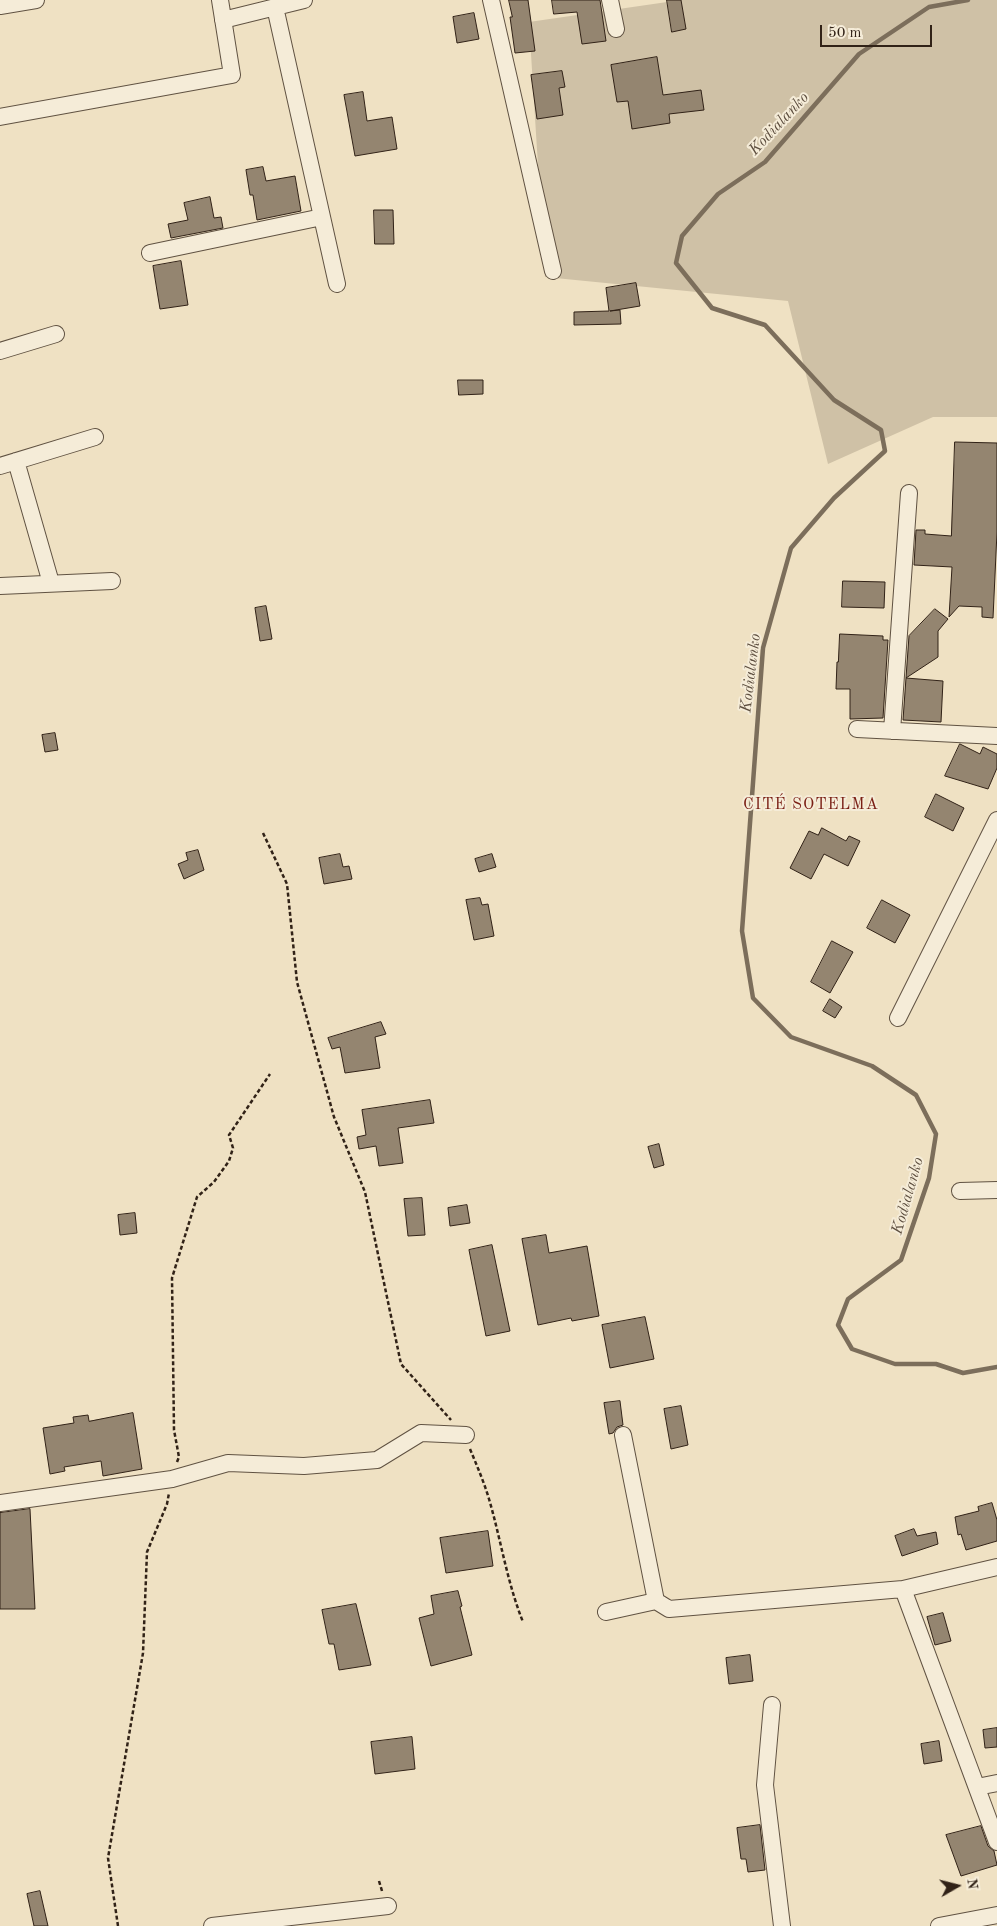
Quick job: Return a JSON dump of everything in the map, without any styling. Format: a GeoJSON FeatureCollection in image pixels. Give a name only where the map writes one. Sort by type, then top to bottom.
{"type":"FeatureCollection","features":[{"type":"Feature","properties":{"kind":"street"},"geometry":{"type":"LineString","coordinates":[[0,6],[36,0]]}},
{"type":"Feature","properties":{"kind":"street"},"geometry":{"type":"LineString","coordinates":[[0,117],[232,75],[220,0]]}},
{"type":"Feature","properties":{"kind":"street"},"geometry":{"type":"LineString","coordinates":[[224,20],[304,0]]}},
{"type":"Feature","properties":{"kind":"street"},"geometry":{"type":"LineString","coordinates":[[492,0],[553,270]]}},
{"type":"Feature","properties":{"kind":"street"},"geometry":{"type":"LineString","coordinates":[[610,0],[616,29]]}},
{"type":"Feature","properties":{"kind":"street"},"geometry":{"type":"LineString","coordinates":[[275,7],[337,284]]}},
{"type":"Feature","properties":{"kind":"street"},"geometry":{"type":"LineString","coordinates":[[150,252],[322,217]]}},
{"type":"Feature","properties":{"kind":"street"},"geometry":{"type":"LineString","coordinates":[[0,351],[56,334]]}},
{"type":"Feature","properties":{"kind":"street"},"geometry":{"type":"LineString","coordinates":[[0,466],[95,437]]}},
{"type":"Feature","properties":{"kind":"street"},"geometry":{"type":"LineString","coordinates":[[16,461],[51,583]]}},
{"type":"Feature","properties":{"kind":"street"},"geometry":{"type":"LineString","coordinates":[[892,731],[909,493]]}},
{"type":"Feature","properties":{"kind":"street"},"geometry":{"type":"LineString","coordinates":[[0,586],[112,581]]}},
{"type":"Feature","properties":{"kind":"street"},"geometry":{"type":"LineString","coordinates":[[857,729],[997,736]]}},
{"type":"Feature","properties":{"kind":"street"},"geometry":{"type":"LineString","coordinates":[[996,822],[997,846]]}},
{"type":"Feature","properties":{"kind":"street"},"geometry":{"type":"LineString","coordinates":[[898,1018],[996,822]]}},
{"type":"Feature","properties":{"kind":"street"},"geometry":{"type":"LineString","coordinates":[[960,1191],[997,1190]]}},
{"type":"Feature","properties":{"kind":"street"},"geometry":{"type":"LineString","coordinates":[[0,1503],[172,1479],[228,1463],[304,1466],[377,1460],[421,1433],[466,1435]]}},
{"type":"Feature","properties":{"kind":"street"},"geometry":{"type":"LineString","coordinates":[[623,1435],[656,1601]]}},
{"type":"Feature","properties":{"kind":"street"},"geometry":{"type":"LineString","coordinates":[[606,1612],[656,1601],[669,1609],[903,1589],[997,1567]]}},
{"type":"Feature","properties":{"kind":"street"},"geometry":{"type":"LineString","coordinates":[[903,1589],[997,1842]]}},
{"type":"Feature","properties":{"kind":"street"},"geometry":{"type":"LineString","coordinates":[[772,1705],[765,1785],[782,1926]]}},
{"type":"Feature","properties":{"kind":"street"},"geometry":{"type":"LineString","coordinates":[[977,1787],[997,1783]]}},
{"type":"Feature","properties":{"kind":"street"},"geometry":{"type":"LineString","coordinates":[[212,1926],[388,1906]]}},
{"type":"Feature","properties":{"kind":"street"},"geometry":{"type":"LineString","coordinates":[[939,1926],[997,1915]]}},
{"type":"Feature","properties":{"kind":"path"},"geometry":{"type":"LineString","coordinates":[[263,834],[287,884],[297,982],[334,1117],[365,1192],[401,1364],[466,1435],[489,1500],[504,1565],[515,1603],[523,1622]]}},
{"type":"Feature","properties":{"kind":"shaded area"},"geometry":{"type":"Polygon","coordinates":[[[681,0],[997,0],[997,417],[933,417],[828,464],[788,301],[545,277],[529,22],[681,0]]]}},
{"type":"Feature","properties":{"kind":"building"},"geometry":{"type":"Polygon","coordinates":[[[509,0],[528,0],[535,51],[515,53],[509,0]]]}},
{"type":"Feature","properties":{"kind":"building"},"geometry":{"type":"Polygon","coordinates":[[[552,0],[600,0],[606,41],[582,44],[577,12],[554,14],[552,0]]]}},
{"type":"Feature","properties":{"kind":"building"},"geometry":{"type":"Polygon","coordinates":[[[667,0],[681,0],[686,29],[672,32],[667,0]]]}},
{"type":"Feature","properties":{"kind":"building"},"geometry":{"type":"Polygon","coordinates":[[[474,13],[479,39],[457,43],[453,17],[474,13]]]}},
{"type":"Feature","properties":{"kind":"building"},"geometry":{"type":"Polygon","coordinates":[[[657,57],[663,95],[701,90],[704,110],[669,114],[670,123],[632,129],[628,101],[617,102],[611,65],[657,57]]]}},
{"type":"Feature","properties":{"kind":"building"},"geometry":{"type":"Polygon","coordinates":[[[562,71],[565,87],[559,88],[563,115],[537,119],[531,75],[562,71]]]}},
{"type":"Feature","properties":{"kind":"building"},"geometry":{"type":"Polygon","coordinates":[[[363,92],[367,121],[392,117],[397,149],[355,156],[344,95],[363,92]]]}},
{"type":"Feature","properties":{"kind":"building"},"geometry":{"type":"Polygon","coordinates":[[[263,167],[266,181],[295,176],[301,211],[257,220],[246,170],[263,167]]]}},
{"type":"Feature","properties":{"kind":"building"},"geometry":{"type":"Polygon","coordinates":[[[210,197],[214,218],[221,217],[223,228],[171,238],[168,224],[188,220],[184,203],[210,197]]]}},
{"type":"Feature","properties":{"kind":"building"},"geometry":{"type":"Polygon","coordinates":[[[374,210],[393,210],[394,244],[375,244],[374,210]]]}},
{"type":"Feature","properties":{"kind":"building"},"geometry":{"type":"Polygon","coordinates":[[[181,261],[188,305],[160,309],[153,266],[181,261]]]}},
{"type":"Feature","properties":{"kind":"building"},"geometry":{"type":"Polygon","coordinates":[[[636,283],[640,306],[610,311],[620,310],[621,324],[574,325],[574,312],[609,311],[606,288],[636,283]]]}},
{"type":"Feature","properties":{"kind":"building"},"geometry":{"type":"Polygon","coordinates":[[[458,380],[483,380],[483,394],[459,395],[458,380]]]}},
{"type":"Feature","properties":{"kind":"building"},"geometry":{"type":"Polygon","coordinates":[[[955,442],[997,443],[997,532],[993,618],[982,617],[982,607],[959,606],[949,617],[952,567],[914,565],[916,530],[925,530],[925,534],[951,536],[955,442]]]}},
{"type":"Feature","properties":{"kind":"building"},"geometry":{"type":"Polygon","coordinates":[[[843,581],[885,582],[884,608],[842,607],[843,581]]]}},
{"type":"Feature","properties":{"kind":"building"},"geometry":{"type":"Polygon","coordinates":[[[266,606],[272,639],[260,641],[255,608],[266,606]]]}},
{"type":"Feature","properties":{"kind":"building"},"geometry":{"type":"Polygon","coordinates":[[[935,609],[948,619],[938,631],[938,657],[906,678],[909,636],[935,609]]]}},
{"type":"Feature","properties":{"kind":"building"},"geometry":{"type":"Polygon","coordinates":[[[840,634],[883,636],[883,640],[888,640],[883,718],[850,719],[850,689],[836,689],[840,634]]]}},
{"type":"Feature","properties":{"kind":"building"},"geometry":{"type":"Polygon","coordinates":[[[906,678],[943,681],[941,722],[903,720],[906,678]]]}},
{"type":"Feature","properties":{"kind":"building"},"geometry":{"type":"Polygon","coordinates":[[[55,733],[58,750],[45,752],[42,735],[55,733]]]}},
{"type":"Feature","properties":{"kind":"building"},"geometry":{"type":"Polygon","coordinates":[[[960,744],[980,754],[983,747],[997,754],[997,768],[988,789],[945,776],[960,744]]]}},
{"type":"Feature","properties":{"kind":"building"},"geometry":{"type":"Polygon","coordinates":[[[936,794],[964,808],[953,831],[925,817],[936,794]]]}},
{"type":"Feature","properties":{"kind":"building"},"geometry":{"type":"Polygon","coordinates":[[[822,828],[846,841],[849,836],[860,841],[848,866],[824,854],[811,879],[790,868],[809,831],[818,835],[822,828]]]}},
{"type":"Feature","properties":{"kind":"building"},"geometry":{"type":"Polygon","coordinates":[[[198,850],[204,870],[184,879],[178,864],[188,860],[186,853],[198,850]]]}},
{"type":"Feature","properties":{"kind":"building"},"geometry":{"type":"Polygon","coordinates":[[[340,854],[343,867],[349,866],[352,879],[324,884],[319,858],[340,854]]]}},
{"type":"Feature","properties":{"kind":"building"},"geometry":{"type":"Polygon","coordinates":[[[492,854],[496,867],[479,872],[475,859],[492,854]]]}},
{"type":"Feature","properties":{"kind":"building"},"geometry":{"type":"Polygon","coordinates":[[[480,898],[482,905],[488,904],[494,936],[474,940],[466,900],[480,898]]]}},
{"type":"Feature","properties":{"kind":"building"},"geometry":{"type":"Polygon","coordinates":[[[882,900],[910,915],[895,943],[867,928],[882,900]]]}},
{"type":"Feature","properties":{"kind":"building"},"geometry":{"type":"Polygon","coordinates":[[[832,941],[853,952],[830,993],[811,982],[832,941]]]}},
{"type":"Feature","properties":{"kind":"building"},"geometry":{"type":"Polygon","coordinates":[[[830,999],[842,1007],[835,1018],[823,1011],[830,999]]]}},
{"type":"Feature","properties":{"kind":"building"},"geometry":{"type":"Polygon","coordinates":[[[381,1022],[386,1034],[375,1037],[380,1068],[345,1073],[340,1047],[332,1049],[328,1038],[381,1022]]]}},
{"type":"Feature","properties":{"kind":"building"},"geometry":{"type":"Polygon","coordinates":[[[430,1100],[434,1123],[398,1128],[403,1163],[379,1166],[376,1146],[359,1149],[357,1137],[366,1135],[362,1110],[430,1100]]]}},
{"type":"Feature","properties":{"kind":"building"},"geometry":{"type":"Polygon","coordinates":[[[659,1144],[664,1165],[654,1168],[648,1147],[659,1144]]]}},
{"type":"Feature","properties":{"kind":"building"},"geometry":{"type":"Polygon","coordinates":[[[422,1198],[425,1235],[408,1236],[404,1199],[422,1198]]]}},
{"type":"Feature","properties":{"kind":"building"},"geometry":{"type":"Polygon","coordinates":[[[467,1205],[470,1223],[450,1226],[448,1208],[467,1205]]]}},
{"type":"Feature","properties":{"kind":"building"},"geometry":{"type":"Polygon","coordinates":[[[135,1213],[137,1233],[120,1235],[118,1215],[135,1213]]]}},
{"type":"Feature","properties":{"kind":"building"},"geometry":{"type":"Polygon","coordinates":[[[546,1235],[549,1253],[587,1246],[599,1316],[572,1321],[571,1318],[538,1325],[522,1239],[546,1235]]]}},
{"type":"Feature","properties":{"kind":"building"},"geometry":{"type":"Polygon","coordinates":[[[492,1245],[510,1331],[486,1336],[469,1250],[492,1245]]]}},
{"type":"Feature","properties":{"kind":"building"},"geometry":{"type":"Polygon","coordinates":[[[645,1317],[654,1359],[610,1368],[602,1325],[645,1317]]]}},
{"type":"Feature","properties":{"kind":"building"},"geometry":{"type":"Polygon","coordinates":[[[620,1401],[623,1425],[617,1427],[613,1433],[609,1434],[604,1403],[620,1401]]]}},
{"type":"Feature","properties":{"kind":"building"},"geometry":{"type":"Polygon","coordinates":[[[681,1406],[688,1445],[671,1449],[664,1409],[681,1406]]]}},
{"type":"Feature","properties":{"kind":"building"},"geometry":{"type":"Polygon","coordinates":[[[133,1413],[142,1469],[103,1476],[101,1461],[64,1467],[65,1471],[50,1474],[43,1428],[74,1423],[73,1417],[88,1415],[89,1421],[133,1413]]]}},
{"type":"Feature","properties":{"kind":"building"},"geometry":{"type":"Polygon","coordinates":[[[992,1503],[997,1520],[997,1541],[966,1550],[961,1534],[958,1535],[955,1517],[979,1511],[978,1507],[992,1503]]]}},
{"type":"Feature","properties":{"kind":"building"},"geometry":{"type":"Polygon","coordinates":[[[30,1509],[35,1609],[0,1609],[0,1513],[30,1509]]]}},
{"type":"Feature","properties":{"kind":"building"},"geometry":{"type":"Polygon","coordinates":[[[914,1529],[917,1536],[936,1532],[938,1544],[902,1556],[895,1536],[914,1529]]]}},
{"type":"Feature","properties":{"kind":"building"},"geometry":{"type":"Polygon","coordinates":[[[488,1531],[493,1566],[446,1573],[440,1538],[488,1531]]]}},
{"type":"Feature","properties":{"kind":"building"},"geometry":{"type":"Polygon","coordinates":[[[458,1591],[472,1655],[431,1666],[419,1618],[434,1614],[431,1596],[458,1591]]]}},
{"type":"Feature","properties":{"kind":"building"},"geometry":{"type":"Polygon","coordinates":[[[356,1604],[371,1665],[339,1670],[334,1644],[329,1644],[322,1610],[356,1604]]]}},
{"type":"Feature","properties":{"kind":"building"},"geometry":{"type":"Polygon","coordinates":[[[943,1613],[951,1641],[935,1645],[927,1617],[943,1613]]]}},
{"type":"Feature","properties":{"kind":"building"},"geometry":{"type":"Polygon","coordinates":[[[750,1655],[753,1681],[729,1684],[726,1658],[750,1655]]]}},
{"type":"Feature","properties":{"kind":"building"},"geometry":{"type":"Polygon","coordinates":[[[997,1728],[997,1747],[985,1748],[983,1730],[997,1728]]]}},
{"type":"Feature","properties":{"kind":"building"},"geometry":{"type":"Polygon","coordinates":[[[412,1737],[415,1769],[375,1774],[371,1742],[412,1737]]]}},
{"type":"Feature","properties":{"kind":"building"},"geometry":{"type":"Polygon","coordinates":[[[939,1741],[942,1761],[924,1764],[921,1744],[939,1741]]]}},
{"type":"Feature","properties":{"kind":"building"},"geometry":{"type":"Polygon","coordinates":[[[760,1825],[765,1870],[748,1872],[746,1859],[741,1859],[737,1828],[760,1825]]]}},
{"type":"Feature","properties":{"kind":"building"},"geometry":{"type":"Polygon","coordinates":[[[981,1826],[988,1846],[994,1851],[997,1865],[961,1876],[946,1835],[981,1826]]]}},
{"type":"Feature","properties":{"kind":"building"},"geometry":{"type":"Polygon","coordinates":[[[40,1891],[48,1926],[34,1926],[27,1894],[40,1891]]]}},
{"type":"Feature","properties":{"kind":"waterway","name":"Kodialanko"},"geometry":{"type":"LineString","coordinates":[[968,0],[929,7],[859,54],[765,162],[718,194],[682,236],[676,263],[712,308],[765,325],[834,400],[881,430],[885,451],[834,498],[791,548],[763,648],[742,931],[753,998],[791,1037],[872,1066],[916,1095],[936,1134],[929,1178],[901,1260],[848,1299],[838,1325],[852,1349],[895,1364],[936,1364],[963,1373],[997,1367]]}},
{"type":"Feature","properties":{"kind":"district","name":"CITÉ SOTELMA"},"geometry":{"type":"Point","coordinates":[811,805]}}]}
